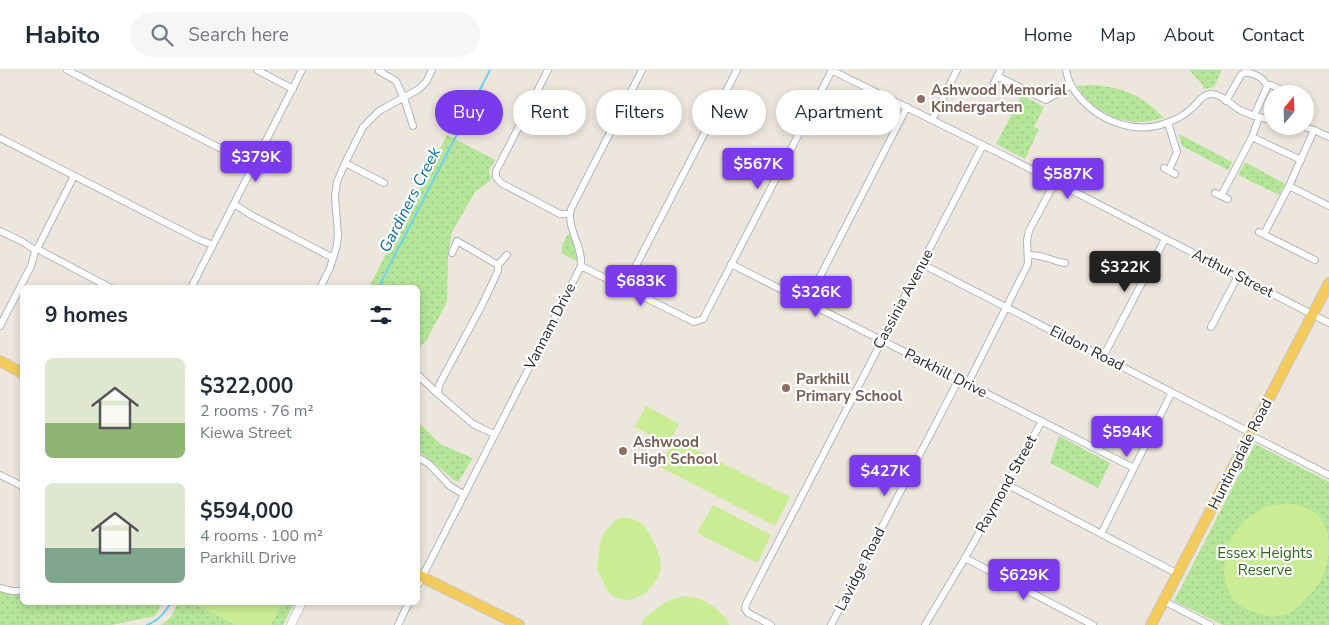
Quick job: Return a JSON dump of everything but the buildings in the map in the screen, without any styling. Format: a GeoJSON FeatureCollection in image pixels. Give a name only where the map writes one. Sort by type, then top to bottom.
{"type":"FeatureCollection","features":[{"type":"Feature","properties":{"kind":"main road","name":"Huntingdale Road"},"geometry":{"type":"LineString","coordinates":[[1151,625],[1329,282]]}},
{"type":"Feature","properties":{"kind":"main road"},"geometry":{"type":"LineString","coordinates":[[0,361],[20,372]]}},
{"type":"Feature","properties":{"kind":"main road"},"geometry":{"type":"LineString","coordinates":[[420,579],[515,624]]}},
{"type":"Feature","properties":{"kind":"street"},"geometry":{"type":"LineString","coordinates":[[68,70],[253,165]]}},
{"type":"Feature","properties":{"kind":"street"},"geometry":{"type":"LineString","coordinates":[[257,70],[293,89]]}},
{"type":"Feature","properties":{"kind":"street"},"geometry":{"type":"LineString","coordinates":[[193,285],[302,70]]}},
{"type":"Feature","properties":{"kind":"street"},"geometry":{"type":"LineString","coordinates":[[322,285],[334,256],[338,235],[335,196],[337,182],[363,127],[378,111],[419,89],[426,82],[432,70]]}},
{"type":"Feature","properties":{"kind":"street"},"geometry":{"type":"LineString","coordinates":[[548,70],[496,171],[496,177],[501,184],[560,214],[570,214],[571,208],[642,70]]}},
{"type":"Feature","properties":{"kind":"street"},"geometry":{"type":"LineString","coordinates":[[625,287],[736,70]]}},
{"type":"Feature","properties":{"kind":"street"},"geometry":{"type":"LineString","coordinates":[[581,266],[694,322],[703,319],[831,70]]}},
{"type":"Feature","properties":{"kind":"street","name":"Arthur Street"},"geometry":{"type":"LineString","coordinates":[[831,70],[1055,182],[1329,323]]}},
{"type":"Feature","properties":{"kind":"street"},"geometry":{"type":"LineString","coordinates":[[932,120],[958,70]]}},
{"type":"Feature","properties":{"kind":"street"},"geometry":{"type":"LineString","coordinates":[[1066,70],[1071,85],[1084,103],[1109,120],[1127,126],[1140,127],[1168,123],[1190,110],[1206,95],[1214,94],[1239,110],[1264,118]]}},
{"type":"Feature","properties":{"kind":"street"},"geometry":{"type":"LineString","coordinates":[[379,71],[396,81],[413,126]]}},
{"type":"Feature","properties":{"kind":"street"},"geometry":{"type":"LineString","coordinates":[[1226,101],[1244,73],[1253,74],[1271,85]]}},
{"type":"Feature","properties":{"kind":"street"},"geometry":{"type":"LineString","coordinates":[[997,77],[1046,100],[1071,85]]}},
{"type":"Feature","properties":{"kind":"street"},"geometry":{"type":"LineString","coordinates":[[1221,196],[1252,137],[1267,84]]}},
{"type":"Feature","properties":{"kind":"street"},"geometry":{"type":"LineString","coordinates":[[807,302],[907,107]]}},
{"type":"Feature","properties":{"kind":"street"},"geometry":{"type":"LineString","coordinates":[[1168,123],[1177,152],[1166,169],[1175,174]]}},
{"type":"Feature","properties":{"kind":"street"},"geometry":{"type":"LineString","coordinates":[[1314,130],[1329,137]]}},
{"type":"Feature","properties":{"kind":"street"},"geometry":{"type":"LineString","coordinates":[[1312,135],[1289,186],[1262,233],[1315,260]]}},
{"type":"Feature","properties":{"kind":"street"},"geometry":{"type":"LineString","coordinates":[[1252,137],[1301,160]]}},
{"type":"Feature","properties":{"kind":"street"},"geometry":{"type":"LineString","coordinates":[[0,138],[198,239],[202,243],[212,246]]}},
{"type":"Feature","properties":{"kind":"street","name":"Cassinia Avenue"},"geometry":{"type":"LineString","coordinates":[[772,625],[748,613],[745,609],[746,604],[982,145]]}},
{"type":"Feature","properties":{"kind":"street"},"geometry":{"type":"LineString","coordinates":[[345,163],[384,183]]}},
{"type":"Feature","properties":{"kind":"street"},"geometry":{"type":"LineString","coordinates":[[21,285],[74,176]]}},
{"type":"Feature","properties":{"kind":"street"},"geometry":{"type":"LineString","coordinates":[[968,383],[1028,264],[1027,240],[1029,231],[1055,182]]}},
{"type":"Feature","properties":{"kind":"street"},"geometry":{"type":"LineString","coordinates":[[1289,186],[1329,206]]}},
{"type":"Feature","properties":{"kind":"street"},"geometry":{"type":"LineString","coordinates":[[233,206],[323,254],[334,256]]}},
{"type":"Feature","properties":{"kind":"street","name":"Vannam Drive"},"geometry":{"type":"LineString","coordinates":[[420,577],[581,266],[581,256],[571,224],[570,214]]}},
{"type":"Feature","properties":{"kind":"street"},"geometry":{"type":"LineString","coordinates":[[0,231],[106,285]]}},
{"type":"Feature","properties":{"kind":"street"},"geometry":{"type":"LineString","coordinates":[[1103,357],[1165,238]]}},
{"type":"Feature","properties":{"kind":"street"},"geometry":{"type":"LineString","coordinates":[[452,253],[457,241],[498,266]]}},
{"type":"Feature","properties":{"kind":"street"},"geometry":{"type":"LineString","coordinates":[[438,394],[439,385],[482,306],[498,271],[498,266],[507,255]]}},
{"type":"Feature","properties":{"kind":"street"},"geometry":{"type":"LineString","coordinates":[[1028,256],[1038,255],[1056,262],[1065,263]]}},
{"type":"Feature","properties":{"kind":"street","name":"Parkhill Drive"},"geometry":{"type":"LineString","coordinates":[[731,264],[1134,468]]}},
{"type":"Feature","properties":{"kind":"street","name":"Eildon Road"},"geometry":{"type":"LineString","coordinates":[[922,264],[1329,475]]}},
{"type":"Feature","properties":{"kind":"street"},"geometry":{"type":"LineString","coordinates":[[1211,327],[1238,276]]}},
{"type":"Feature","properties":{"kind":"street"},"geometry":{"type":"LineString","coordinates":[[0,326],[20,287]]}},
{"type":"Feature","properties":{"kind":"street"},"geometry":{"type":"LineString","coordinates":[[420,377],[473,424],[494,434]]}},
{"type":"Feature","properties":{"kind":"street","name":"Lavidge Road"},"geometry":{"type":"LineString","coordinates":[[831,625],[959,379]]}},
{"type":"Feature","properties":{"kind":"street"},"geometry":{"type":"LineString","coordinates":[[1101,534],[1172,392]]}},
{"type":"Feature","properties":{"kind":"street","name":"Raymond Street"},"geometry":{"type":"LineString","coordinates":[[925,625],[1042,421]]}},
{"type":"Feature","properties":{"kind":"street"},"geometry":{"type":"LineString","coordinates":[[420,458],[450,486],[463,494]]}},
{"type":"Feature","properties":{"kind":"street"},"geometry":{"type":"LineString","coordinates":[[0,475],[20,485]]}},
{"type":"Feature","properties":{"kind":"street"},"geometry":{"type":"LineString","coordinates":[[1006,484],[1178,574]]}},
{"type":"Feature","properties":{"kind":"street"},"geometry":{"type":"LineString","coordinates":[[965,558],[1092,625]]}},
{"type":"Feature","properties":{"kind":"street"},"geometry":{"type":"LineString","coordinates":[[0,588],[20,591]]}},
{"type":"Feature","properties":{"kind":"street"},"geometry":{"type":"LineString","coordinates":[[1164,601],[1210,625]]}},
{"type":"Feature","properties":{"kind":"street"},"geometry":{"type":"LineString","coordinates":[[291,625],[301,605]]}},
{"type":"Feature","properties":{"kind":"street"},"geometry":{"type":"LineString","coordinates":[[398,625],[408,605]]}},
{"type":"Feature","properties":{"kind":"green space"},"geometry":{"type":"Polygon","coordinates":[[[1189,70],[1222,70],[1214,87],[1204,89],[1202,84],[1189,70]]]}},
{"type":"Feature","properties":{"kind":"green space"},"geometry":{"type":"Polygon","coordinates":[[[1077,86],[1111,87],[1130,93],[1148,103],[1164,118],[1137,122],[1116,118],[1094,105],[1077,86]]]}},
{"type":"Feature","properties":{"kind":"green space"},"geometry":{"type":"Polygon","coordinates":[[[1022,95],[1044,107],[1034,127],[1039,129],[1025,159],[996,144],[1022,95]]]}},
{"type":"Feature","properties":{"kind":"green space"},"geometry":{"type":"Polygon","coordinates":[[[1179,134],[1232,162],[1228,170],[1182,146],[1179,134]]]}},
{"type":"Feature","properties":{"kind":"green space"},"geometry":{"type":"Polygon","coordinates":[[[447,135],[495,160],[489,170],[491,180],[475,192],[452,232],[448,255],[447,302],[426,341],[420,346],[420,285],[370,285],[447,135]]]}},
{"type":"Feature","properties":{"kind":"green space"},"geometry":{"type":"Polygon","coordinates":[[[1245,162],[1285,184],[1279,195],[1238,175],[1245,162]]]}},
{"type":"Feature","properties":{"kind":"green space"},"geometry":{"type":"Polygon","coordinates":[[[571,234],[578,262],[562,252],[562,246],[567,235],[571,234]]]}},
{"type":"Feature","properties":{"kind":"green space"},"geometry":{"type":"Polygon","coordinates":[[[646,406],[679,424],[668,444],[635,427],[646,406]]]}},
{"type":"Feature","properties":{"kind":"green space"},"geometry":{"type":"Polygon","coordinates":[[[420,424],[442,445],[473,458],[458,482],[420,452],[420,424]]]}},
{"type":"Feature","properties":{"kind":"green space"},"geometry":{"type":"Polygon","coordinates":[[[1059,436],[1110,463],[1098,488],[1050,463],[1059,436]]]}},
{"type":"Feature","properties":{"kind":"green space"},"geometry":{"type":"Polygon","coordinates":[[[674,439],[790,497],[775,526],[660,467],[674,439]]]}},
{"type":"Feature","properties":{"kind":"green space","name":"Essex Heights Reserve"},"geometry":{"type":"Polygon","coordinates":[[[1255,444],[1329,482],[1329,625],[1223,625],[1174,601],[1255,444]]]}},
{"type":"Feature","properties":{"kind":"green space"},"geometry":{"type":"Polygon","coordinates":[[[1294,504],[1316,514],[1324,524],[1329,547],[1326,569],[1310,595],[1299,607],[1289,613],[1272,616],[1249,610],[1235,601],[1226,586],[1224,567],[1228,547],[1236,530],[1250,517],[1264,508],[1275,505],[1294,504]]]}},
{"type":"Feature","properties":{"kind":"green space"},"geometry":{"type":"Polygon","coordinates":[[[713,505],[771,535],[757,563],[697,533],[713,505]]]}},
{"type":"Feature","properties":{"kind":"green space"},"geometry":{"type":"Polygon","coordinates":[[[623,517],[637,520],[648,531],[659,555],[661,565],[658,577],[651,588],[635,599],[627,600],[610,595],[597,570],[600,544],[605,531],[616,520],[623,517]]]}},
{"type":"Feature","properties":{"kind":"green space"},"geometry":{"type":"Polygon","coordinates":[[[0,591],[12,594],[20,593],[20,605],[161,605],[155,616],[112,625],[0,625],[0,591]]]}},
{"type":"Feature","properties":{"kind":"green space"},"geometry":{"type":"Polygon","coordinates":[[[684,596],[698,598],[709,604],[721,613],[730,625],[641,625],[644,618],[663,604],[684,596]]]}},
{"type":"Feature","properties":{"kind":"green space"},"geometry":{"type":"Polygon","coordinates":[[[177,605],[293,605],[283,625],[161,625],[171,617],[177,605]]]}},
{"type":"Feature","properties":{"kind":"green space"},"geometry":{"type":"Polygon","coordinates":[[[197,605],[281,605],[271,625],[235,625],[197,605]]]}},
{"type":"Feature","properties":{"kind":"waterway","name":"Gardiners Creek"},"geometry":{"type":"LineString","coordinates":[[380,285],[490,70]]}},
{"type":"Feature","properties":{"kind":"waterway","name":"Gardiners Creek"},"geometry":{"type":"LineString","coordinates":[[147,625],[161,616],[169,605]]}},
{"type":"Feature","properties":{"kind":"place","name":"Ashwood Memorial Kindergarten"},"geometry":{"type":"Point","coordinates":[921,99]}},
{"type":"Feature","properties":{"kind":"place","name":"Parkhill Primary School"},"geometry":{"type":"Point","coordinates":[786,388]}},
{"type":"Feature","properties":{"kind":"place","name":"Ashwood High School"},"geometry":{"type":"Point","coordinates":[623,451]}}]}
